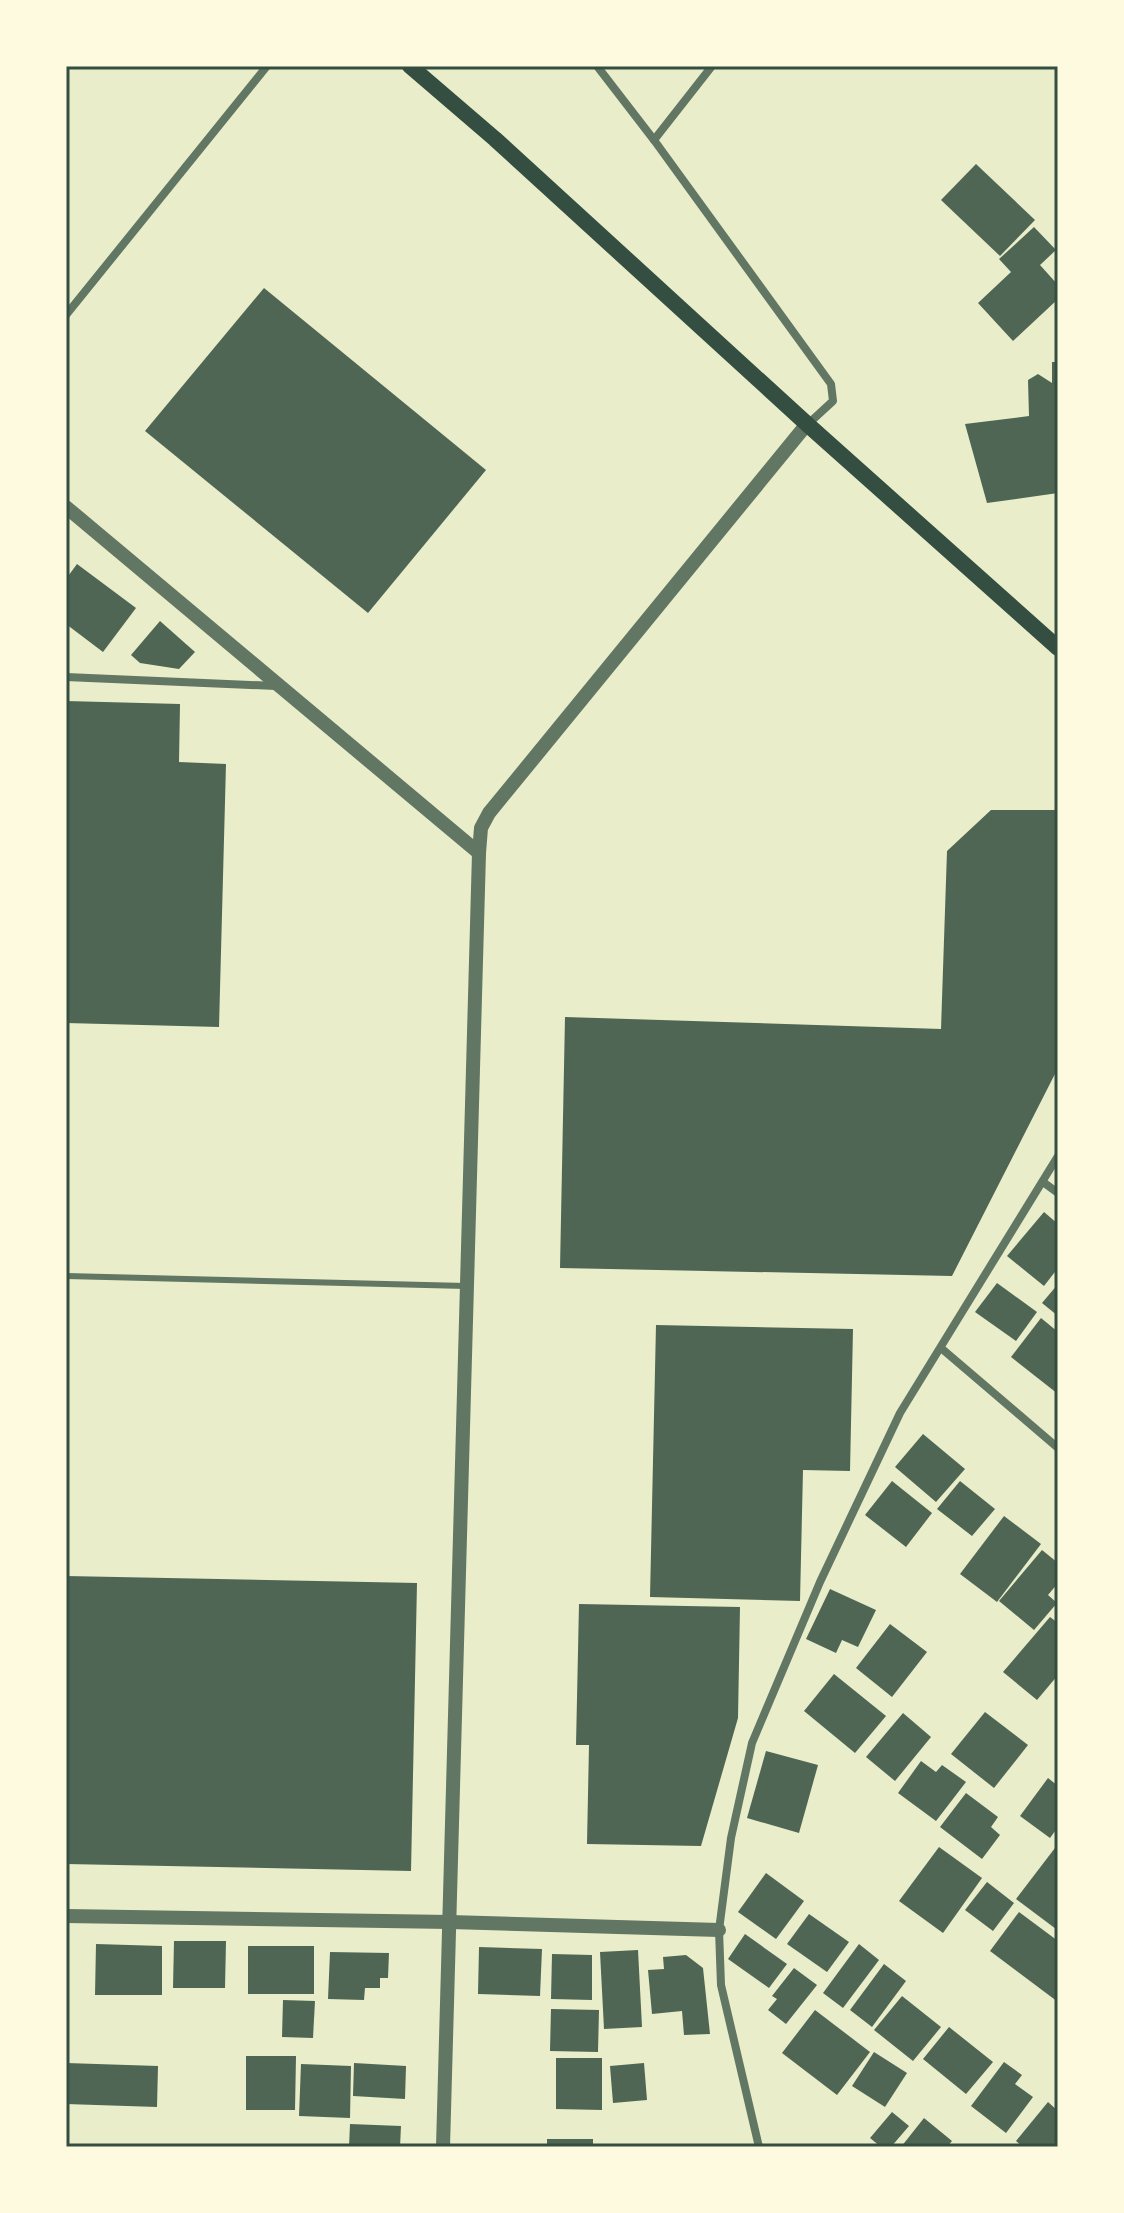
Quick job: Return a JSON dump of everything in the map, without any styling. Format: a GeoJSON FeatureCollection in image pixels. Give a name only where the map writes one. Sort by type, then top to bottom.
{"type":"FeatureCollection","features":[{"type":"Feature","properties":{"kind":"main road"},"geometry":{"type":"LineString","coordinates":[[410,66],[495,139],[1058,648]]}},
{"type":"Feature","properties":{"kind":"street"},"geometry":{"type":"LineString","coordinates":[[66,315],[267,66]]}},
{"type":"Feature","properties":{"kind":"street"},"geometry":{"type":"LineString","coordinates":[[443,2147],[481,828],[489,813],[807,424],[833,401],[831,384],[597,66]]}},
{"type":"Feature","properties":{"kind":"street"},"geometry":{"type":"LineString","coordinates":[[654,140],[712,66]]}},
{"type":"Feature","properties":{"kind":"street"},"geometry":{"type":"LineString","coordinates":[[66,507],[479,853]]}},
{"type":"Feature","properties":{"kind":"street"},"geometry":{"type":"LineString","coordinates":[[66,677],[276,686]]}},
{"type":"Feature","properties":{"kind":"street"},"geometry":{"type":"LineString","coordinates":[[759,2147],[721,1985],[719,1930],[731,1838],[752,1743],[820,1582],[900,1413],[1058,1156]]}},
{"type":"Feature","properties":{"kind":"street"},"geometry":{"type":"LineString","coordinates":[[1043,1182],[1058,1193]]}},
{"type":"Feature","properties":{"kind":"street"},"geometry":{"type":"LineString","coordinates":[[941,1348],[1058,1448]]}},
{"type":"Feature","properties":{"kind":"street"},"geometry":{"type":"LineString","coordinates":[[66,1916],[719,1930]]}},
{"type":"Feature","properties":{"kind":"lane"},"geometry":{"type":"LineString","coordinates":[[66,1276],[468,1286]]}},
{"type":"Feature","properties":{"kind":"building"},"geometry":{"type":"Polygon","coordinates":[[[976,164],[1035,220],[1000,256],[941,200],[976,164]]]}},
{"type":"Feature","properties":{"kind":"building"},"geometry":{"type":"Polygon","coordinates":[[[1034,227],[1056,250],[1040,265],[1058,285],[1058,299],[1013,341],[978,303],[1011,272],[999,259],[1034,227]]]}},
{"type":"Feature","properties":{"kind":"building"},"geometry":{"type":"Polygon","coordinates":[[[264,288],[486,470],[368,613],[145,431],[264,288]]]}},
{"type":"Feature","properties":{"kind":"building"},"geometry":{"type":"Polygon","coordinates":[[[1052,362],[1058,362],[1058,493],[987,503],[965,424],[1029,416],[1028,380],[1038,374],[1052,383],[1052,362]]]}},
{"type":"Feature","properties":{"kind":"building"},"geometry":{"type":"Polygon","coordinates":[[[77,564],[136,608],[103,652],[66,624],[66,579],[77,564]]]}},
{"type":"Feature","properties":{"kind":"building"},"geometry":{"type":"Polygon","coordinates":[[[160,621],[195,652],[179,669],[140,663],[131,655],[160,621]]]}},
{"type":"Feature","properties":{"kind":"building"},"geometry":{"type":"Polygon","coordinates":[[[66,701],[180,704],[179,762],[226,764],[219,1027],[66,1023],[66,701]]]}},
{"type":"Feature","properties":{"kind":"building"},"geometry":{"type":"Polygon","coordinates":[[[991,810],[1058,810],[1058,1068],[952,1276],[560,1268],[565,1017],[941,1029],[947,851],[991,810]]]}},
{"type":"Feature","properties":{"kind":"building"},"geometry":{"type":"Polygon","coordinates":[[[1044,1212],[1058,1224],[1058,1268],[1044,1286],[1007,1256],[1044,1212]]]}},
{"type":"Feature","properties":{"kind":"building"},"geometry":{"type":"Polygon","coordinates":[[[997,1283],[1037,1312],[1016,1341],[975,1312],[997,1283]]]}},
{"type":"Feature","properties":{"kind":"building"},"geometry":{"type":"Polygon","coordinates":[[[1058,1284],[1058,1316],[1042,1303],[1058,1284]]]}},
{"type":"Feature","properties":{"kind":"building"},"geometry":{"type":"Polygon","coordinates":[[[1041,1318],[1058,1332],[1058,1394],[1011,1357],[1041,1318]]]}},
{"type":"Feature","properties":{"kind":"building"},"geometry":{"type":"Polygon","coordinates":[[[656,1325],[853,1329],[850,1471],[803,1470],[800,1601],[650,1597],[656,1325]]]}},
{"type":"Feature","properties":{"kind":"building"},"geometry":{"type":"Polygon","coordinates":[[[923,1434],[965,1469],[936,1502],[895,1467],[923,1434]]]}},
{"type":"Feature","properties":{"kind":"building"},"geometry":{"type":"Polygon","coordinates":[[[892,1481],[932,1513],[906,1547],[865,1515],[892,1481]]]}},
{"type":"Feature","properties":{"kind":"building"},"geometry":{"type":"Polygon","coordinates":[[[960,1481],[995,1509],[972,1536],[937,1509],[960,1481]]]}},
{"type":"Feature","properties":{"kind":"building"},"geometry":{"type":"Polygon","coordinates":[[[1004,1516],[1041,1544],[997,1602],[960,1574],[1004,1516]]]}},
{"type":"Feature","properties":{"kind":"building"},"geometry":{"type":"Polygon","coordinates":[[[1042,1550],[1058,1563],[1058,1583],[1048,1595],[1057,1603],[1034,1630],[999,1601],[1042,1550]]]}},
{"type":"Feature","properties":{"kind":"building"},"geometry":{"type":"Polygon","coordinates":[[[66,1576],[417,1583],[411,1871],[66,1864],[66,1576]]]}},
{"type":"Feature","properties":{"kind":"building"},"geometry":{"type":"Polygon","coordinates":[[[830,1589],[876,1610],[858,1647],[842,1640],[836,1653],[806,1639],[830,1589]]]}},
{"type":"Feature","properties":{"kind":"building"},"geometry":{"type":"Polygon","coordinates":[[[579,1604],[740,1607],[738,1718],[701,1846],[587,1844],[589,1745],[576,1745],[579,1604]]]}},
{"type":"Feature","properties":{"kind":"building"},"geometry":{"type":"Polygon","coordinates":[[[1050,1617],[1058,1623],[1058,1675],[1037,1700],[1003,1672],[1050,1617]]]}},
{"type":"Feature","properties":{"kind":"building"},"geometry":{"type":"Polygon","coordinates":[[[890,1624],[927,1652],[892,1697],[856,1668],[890,1624]]]}},
{"type":"Feature","properties":{"kind":"building"},"geometry":{"type":"Polygon","coordinates":[[[834,1674],[886,1716],[855,1753],[804,1711],[834,1674]]]}},
{"type":"Feature","properties":{"kind":"building"},"geometry":{"type":"Polygon","coordinates":[[[985,1712],[1028,1745],[994,1788],[951,1754],[985,1712]]]}},
{"type":"Feature","properties":{"kind":"building"},"geometry":{"type":"Polygon","coordinates":[[[903,1713],[931,1737],[895,1781],[866,1757],[903,1713]]]}},
{"type":"Feature","properties":{"kind":"building"},"geometry":{"type":"Polygon","coordinates":[[[766,1751],[818,1765],[799,1833],[747,1818],[766,1751]]]}},
{"type":"Feature","properties":{"kind":"building"},"geometry":{"type":"Polygon","coordinates":[[[921,1761],[936,1772],[942,1765],[966,1782],[936,1821],[898,1793],[921,1761]]]}},
{"type":"Feature","properties":{"kind":"building"},"geometry":{"type":"Polygon","coordinates":[[[1048,1778],[1058,1786],[1058,1827],[1050,1838],[1020,1816],[1048,1778]]]}},
{"type":"Feature","properties":{"kind":"building"},"geometry":{"type":"Polygon","coordinates":[[[966,1793],[998,1817],[991,1827],[1000,1835],[982,1859],[940,1827],[966,1793]]]}},
{"type":"Feature","properties":{"kind":"building"},"geometry":{"type":"Polygon","coordinates":[[[1058,1844],[1058,1927],[1056,1929],[1016,1899],[1058,1844]]]}},
{"type":"Feature","properties":{"kind":"building"},"geometry":{"type":"Polygon","coordinates":[[[939,1847],[982,1878],[943,1933],[899,1901],[939,1847]]]}},
{"type":"Feature","properties":{"kind":"building"},"geometry":{"type":"Polygon","coordinates":[[[766,1873],[804,1901],[776,1939],[738,1912],[766,1873]]]}},
{"type":"Feature","properties":{"kind":"building"},"geometry":{"type":"Polygon","coordinates":[[[987,1882],[1014,1903],[993,1931],[965,1910],[987,1882]]]}},
{"type":"Feature","properties":{"kind":"building"},"geometry":{"type":"Polygon","coordinates":[[[1019,1912],[1058,1941],[1058,2002],[990,1951],[1019,1912]]]}},
{"type":"Feature","properties":{"kind":"building"},"geometry":{"type":"Polygon","coordinates":[[[809,1914],[849,1942],[827,1972],[787,1944],[809,1914]]]}},
{"type":"Feature","properties":{"kind":"building"},"geometry":{"type":"Polygon","coordinates":[[[745,1934],[787,1964],[769,1988],[728,1959],[745,1934]]]}},
{"type":"Feature","properties":{"kind":"building"},"geometry":{"type":"Polygon","coordinates":[[[174,1941],[226,1941],[225,1988],[173,1988],[174,1941]]]}},
{"type":"Feature","properties":{"kind":"building"},"geometry":{"type":"Polygon","coordinates":[[[96,1944],[162,1946],[162,1995],[95,1995],[96,1944]]]}},
{"type":"Feature","properties":{"kind":"building"},"geometry":{"type":"Polygon","coordinates":[[[859,1944],[879,1960],[843,2008],[823,1993],[859,1944]]]}},
{"type":"Feature","properties":{"kind":"building"},"geometry":{"type":"Polygon","coordinates":[[[248,1946],[314,1946],[314,1994],[248,1994],[248,1946]]]}},
{"type":"Feature","properties":{"kind":"building"},"geometry":{"type":"Polygon","coordinates":[[[479,1947],[542,1949],[540,1996],[478,1994],[479,1947]]]}},
{"type":"Feature","properties":{"kind":"building"},"geometry":{"type":"Polygon","coordinates":[[[638,1950],[642,2027],[604,2029],[600,1952],[638,1950]]]}},
{"type":"Feature","properties":{"kind":"building"},"geometry":{"type":"Polygon","coordinates":[[[330,1952],[389,1953],[388,1978],[380,1978],[380,1988],[365,1988],[364,2000],[328,1999],[330,1952]]]}},
{"type":"Feature","properties":{"kind":"building"},"geometry":{"type":"Polygon","coordinates":[[[552,1954],[592,1955],[592,2000],[551,1999],[552,1954]]]}},
{"type":"Feature","properties":{"kind":"building"},"geometry":{"type":"Polygon","coordinates":[[[686,1955],[703,1968],[710,2034],[684,2035],[682,2011],[652,2014],[648,1970],[664,1969],[663,1957],[686,1955]]]}},
{"type":"Feature","properties":{"kind":"building"},"geometry":{"type":"Polygon","coordinates":[[[884,1964],[906,1981],[872,2027],[850,2010],[884,1964]]]}},
{"type":"Feature","properties":{"kind":"building"},"geometry":{"type":"Polygon","coordinates":[[[794,1968],[817,1985],[786,2024],[768,2010],[777,1999],[772,1996],[794,1968]]]}},
{"type":"Feature","properties":{"kind":"building"},"geometry":{"type":"Polygon","coordinates":[[[902,1996],[941,2027],[913,2061],[874,2030],[902,1996]]]}},
{"type":"Feature","properties":{"kind":"building"},"geometry":{"type":"Polygon","coordinates":[[[283,2000],[315,2001],[313,2038],[282,2037],[283,2000]]]}},
{"type":"Feature","properties":{"kind":"building"},"geometry":{"type":"Polygon","coordinates":[[[551,2009],[599,2010],[598,2052],[550,2051],[551,2009]]]}},
{"type":"Feature","properties":{"kind":"building"},"geometry":{"type":"Polygon","coordinates":[[[815,2010],[870,2052],[837,2095],[782,2053],[815,2010]]]}},
{"type":"Feature","properties":{"kind":"building"},"geometry":{"type":"Polygon","coordinates":[[[949,2027],[993,2062],[966,2094],[923,2059],[949,2027]]]}},
{"type":"Feature","properties":{"kind":"building"},"geometry":{"type":"Polygon","coordinates":[[[874,2052],[907,2073],[885,2107],[852,2086],[874,2052]]]}},
{"type":"Feature","properties":{"kind":"building"},"geometry":{"type":"Polygon","coordinates":[[[246,2056],[296,2056],[295,2110],[246,2110],[246,2056]]]}},
{"type":"Feature","properties":{"kind":"building"},"geometry":{"type":"Polygon","coordinates":[[[556,2058],[602,2058],[602,2110],[556,2109],[556,2058]]]}},
{"type":"Feature","properties":{"kind":"building"},"geometry":{"type":"Polygon","coordinates":[[[1004,2062],[1022,2075],[1015,2084],[1033,2097],[1006,2133],[971,2106],[1004,2062]]]}},
{"type":"Feature","properties":{"kind":"building"},"geometry":{"type":"Polygon","coordinates":[[[66,2063],[158,2066],[157,2107],[66,2104],[66,2063]]]}},
{"type":"Feature","properties":{"kind":"building"},"geometry":{"type":"Polygon","coordinates":[[[354,2063],[406,2066],[405,2099],[353,2096],[354,2063]]]}},
{"type":"Feature","properties":{"kind":"building"},"geometry":{"type":"Polygon","coordinates":[[[644,2063],[647,2100],[613,2103],[610,2066],[644,2063]]]}},
{"type":"Feature","properties":{"kind":"building"},"geometry":{"type":"Polygon","coordinates":[[[301,2064],[351,2066],[350,2118],[299,2116],[301,2064]]]}},
{"type":"Feature","properties":{"kind":"building"},"geometry":{"type":"Polygon","coordinates":[[[1048,2102],[1058,2111],[1058,2147],[1023,2147],[1016,2141],[1048,2102]]]}},
{"type":"Feature","properties":{"kind":"building"},"geometry":{"type":"Polygon","coordinates":[[[892,2112],[909,2126],[891,2147],[881,2147],[870,2138],[892,2112]]]}},
{"type":"Feature","properties":{"kind":"building"},"geometry":{"type":"Polygon","coordinates":[[[924,2118],[952,2141],[947,2147],[901,2147],[924,2118]]]}},
{"type":"Feature","properties":{"kind":"building"},"geometry":{"type":"Polygon","coordinates":[[[350,2124],[401,2126],[400,2147],[349,2147],[350,2124]]]}},
{"type":"Feature","properties":{"kind":"building"},"geometry":{"type":"Polygon","coordinates":[[[547,2139],[593,2139],[593,2147],[547,2147],[547,2139]]]}}]}
